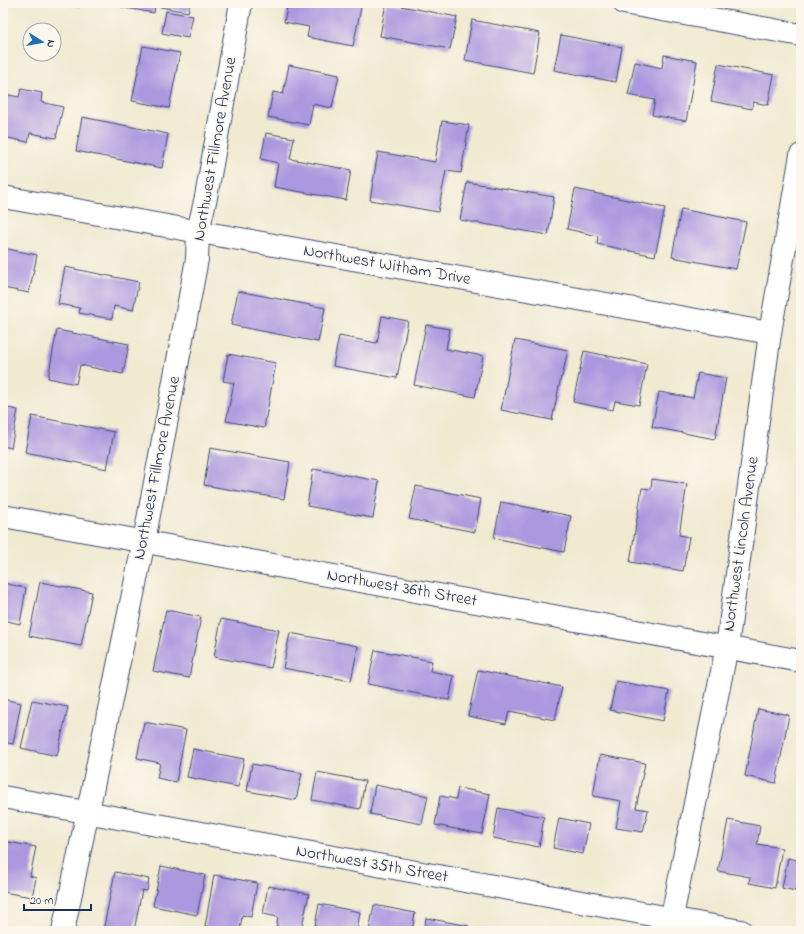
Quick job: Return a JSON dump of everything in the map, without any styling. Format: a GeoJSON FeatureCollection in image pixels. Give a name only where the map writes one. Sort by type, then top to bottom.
{"type":"FeatureCollection","features":[{"type":"Feature","properties":{"kind":"street","name":"Northwest Fillmore Avenue"},"geometry":{"type":"LineString","coordinates":[[63,931],[144,541],[197,259],[198,231],[206,197],[241,3]]}},
{"type":"Feature","properties":{"kind":"street"},"geometry":{"type":"LineString","coordinates":[[624,3],[801,35]]}},
{"type":"Feature","properties":{"kind":"street","name":"Northwest Lincoln Avenue"},"geometry":{"type":"LineString","coordinates":[[670,925],[727,647],[770,334],[797,198],[801,155]]}},
{"type":"Feature","properties":{"kind":"street","name":"Northwest Witham Drive"},"geometry":{"type":"LineString","coordinates":[[3,197],[770,334]]}},
{"type":"Feature","properties":{"kind":"street","name":"Northwest 36th Street"},"geometry":{"type":"LineString","coordinates":[[3,516],[801,661]]}},
{"type":"Feature","properties":{"kind":"street","name":"Northwest 35th Street"},"geometry":{"type":"LineString","coordinates":[[3,797],[88,812],[670,925],[741,931]]}},
{"type":"Feature","properties":{"kind":"building"},"geometry":{"type":"Polygon","coordinates":[[[64,3],[80,3],[80,7],[64,3]]]}},
{"type":"Feature","properties":{"kind":"building"},"geometry":{"type":"Polygon","coordinates":[[[121,3],[190,3],[188,12],[155,6],[154,13],[121,7],[121,3]]]}},
{"type":"Feature","properties":{"kind":"building"},"geometry":{"type":"Polygon","coordinates":[[[288,3],[362,3],[353,46],[307,37],[309,27],[284,22],[288,3]]]}},
{"type":"Feature","properties":{"kind":"building"},"geometry":{"type":"Polygon","coordinates":[[[386,3],[457,17],[450,49],[380,36],[386,3]]]}},
{"type":"Feature","properties":{"kind":"building"},"geometry":{"type":"Polygon","coordinates":[[[166,11],[193,16],[188,38],[162,33],[166,11]]]}},
{"type":"Feature","properties":{"kind":"building"},"geometry":{"type":"Polygon","coordinates":[[[472,20],[540,33],[533,73],[465,60],[472,20]]]}},
{"type":"Feature","properties":{"kind":"building"},"geometry":{"type":"Polygon","coordinates":[[[561,35],[622,47],[616,82],[554,70],[561,35]]]}},
{"type":"Feature","properties":{"kind":"building"},"geometry":{"type":"Polygon","coordinates":[[[143,46],[180,53],[169,108],[132,101],[143,46]]]}},
{"type":"Feature","properties":{"kind":"building"},"geometry":{"type":"Polygon","coordinates":[[[664,55],[697,61],[686,121],[652,115],[655,100],[628,95],[635,62],[662,68],[664,55]]]}},
{"type":"Feature","properties":{"kind":"building"},"geometry":{"type":"Polygon","coordinates":[[[718,64],[774,75],[768,105],[753,102],[752,109],[711,101],[718,64]]]}},
{"type":"Feature","properties":{"kind":"building"},"geometry":{"type":"Polygon","coordinates":[[[289,65],[339,75],[332,108],[313,104],[309,125],[268,117],[273,92],[283,94],[289,65]]]}},
{"type":"Feature","properties":{"kind":"building"},"geometry":{"type":"Polygon","coordinates":[[[21,89],[42,93],[41,102],[63,107],[56,138],[30,133],[28,142],[3,137],[3,94],[19,97],[21,89]]]}},
{"type":"Feature","properties":{"kind":"building"},"geometry":{"type":"Polygon","coordinates":[[[82,117],[168,134],[162,168],[76,151],[82,117]]]}},
{"type":"Feature","properties":{"kind":"building"},"geometry":{"type":"Polygon","coordinates":[[[442,121],[469,125],[461,173],[446,171],[438,212],[370,200],[378,152],[435,162],[442,121]]]}},
{"type":"Feature","properties":{"kind":"building"},"geometry":{"type":"Polygon","coordinates":[[[266,133],[294,138],[290,159],[351,170],[346,200],[274,187],[278,163],[261,159],[266,133]]]}},
{"type":"Feature","properties":{"kind":"building"},"geometry":{"type":"Polygon","coordinates":[[[467,182],[554,197],[548,235],[460,220],[467,182]]]}},
{"type":"Feature","properties":{"kind":"building"},"geometry":{"type":"Polygon","coordinates":[[[575,189],[665,208],[655,256],[597,244],[598,236],[567,229],[575,189]]]}},
{"type":"Feature","properties":{"kind":"building"},"geometry":{"type":"Polygon","coordinates":[[[681,209],[746,222],[736,269],[672,257],[681,209]]]}},
{"type":"Feature","properties":{"kind":"building"},"geometry":{"type":"Polygon","coordinates":[[[3,248],[37,255],[29,293],[3,288],[3,248]]]}},
{"type":"Feature","properties":{"kind":"building"},"geometry":{"type":"Polygon","coordinates":[[[65,267],[139,282],[133,310],[114,306],[112,319],[79,313],[80,308],[58,304],[65,267]]]}},
{"type":"Feature","properties":{"kind":"building"},"geometry":{"type":"Polygon","coordinates":[[[238,291],[325,308],[318,342],[231,325],[238,291]]]}},
{"type":"Feature","properties":{"kind":"building"},"geometry":{"type":"Polygon","coordinates":[[[382,316],[408,321],[397,378],[333,366],[339,336],[377,343],[382,316]]]}},
{"type":"Feature","properties":{"kind":"building"},"geometry":{"type":"Polygon","coordinates":[[[426,325],[450,329],[446,349],[483,356],[475,397],[414,385],[426,325]]]}},
{"type":"Feature","properties":{"kind":"building"},"geometry":{"type":"Polygon","coordinates":[[[57,330],[129,344],[123,374],[80,365],[76,384],[48,378],[57,330]]]}},
{"type":"Feature","properties":{"kind":"building"},"geometry":{"type":"Polygon","coordinates":[[[515,340],[568,350],[552,420],[501,410],[515,340]]]}},
{"type":"Feature","properties":{"kind":"building"},"geometry":{"type":"Polygon","coordinates":[[[584,351],[647,364],[639,405],[615,401],[613,410],[573,402],[584,351]]]}},
{"type":"Feature","properties":{"kind":"building"},"geometry":{"type":"Polygon","coordinates":[[[228,354],[276,363],[264,428],[226,421],[234,383],[223,381],[228,354]]]}},
{"type":"Feature","properties":{"kind":"building"},"geometry":{"type":"Polygon","coordinates":[[[698,373],[726,378],[715,439],[652,427],[659,392],[693,398],[698,373]]]}},
{"type":"Feature","properties":{"kind":"building"},"geometry":{"type":"Polygon","coordinates":[[[3,407],[18,410],[11,448],[3,446],[3,407]]]}},
{"type":"Feature","properties":{"kind":"building"},"geometry":{"type":"Polygon","coordinates":[[[32,416],[114,432],[107,469],[25,452],[32,416]]]}},
{"type":"Feature","properties":{"kind":"building"},"geometry":{"type":"Polygon","coordinates":[[[210,448],[290,462],[284,499],[204,485],[210,448]]]}},
{"type":"Feature","properties":{"kind":"building"},"geometry":{"type":"Polygon","coordinates":[[[313,469],[379,481],[373,518],[307,506],[313,469]]]}},
{"type":"Feature","properties":{"kind":"building"},"geometry":{"type":"Polygon","coordinates":[[[652,479],[687,484],[679,535],[689,537],[683,571],[630,562],[642,488],[651,489],[652,479]]]}},
{"type":"Feature","properties":{"kind":"building"},"geometry":{"type":"Polygon","coordinates":[[[416,486],[481,499],[475,532],[409,519],[416,486]]]}},
{"type":"Feature","properties":{"kind":"building"},"geometry":{"type":"Polygon","coordinates":[[[501,502],[571,516],[564,552],[494,538],[501,502]]]}},
{"type":"Feature","properties":{"kind":"building"},"geometry":{"type":"Polygon","coordinates":[[[40,582],[92,592],[81,646],[29,636],[40,582]]]}},
{"type":"Feature","properties":{"kind":"building"},"geometry":{"type":"Polygon","coordinates":[[[3,583],[26,588],[20,624],[3,620],[3,583]]]}},
{"type":"Feature","properties":{"kind":"building"},"geometry":{"type":"Polygon","coordinates":[[[166,610],[201,617],[189,678],[153,671],[166,610]]]}},
{"type":"Feature","properties":{"kind":"building"},"geometry":{"type":"Polygon","coordinates":[[[221,619],[279,630],[271,668],[214,657],[221,619]]]}},
{"type":"Feature","properties":{"kind":"building"},"geometry":{"type":"Polygon","coordinates":[[[290,633],[358,646],[351,681],[283,668],[290,633]]]}},
{"type":"Feature","properties":{"kind":"building"},"geometry":{"type":"Polygon","coordinates":[[[375,650],[432,661],[430,671],[454,676],[449,700],[368,684],[375,650]]]}},
{"type":"Feature","properties":{"kind":"building"},"geometry":{"type":"Polygon","coordinates":[[[478,670],[562,687],[555,720],[509,711],[506,724],[468,716],[478,670]]]}},
{"type":"Feature","properties":{"kind":"building"},"geometry":{"type":"Polygon","coordinates":[[[616,681],[669,691],[663,721],[610,710],[616,681]]]}},
{"type":"Feature","properties":{"kind":"building"},"geometry":{"type":"Polygon","coordinates":[[[3,699],[21,703],[13,744],[3,742],[3,699]]]}},
{"type":"Feature","properties":{"kind":"building"},"geometry":{"type":"Polygon","coordinates":[[[32,700],[68,707],[57,756],[21,748],[32,700]]]}},
{"type":"Feature","properties":{"kind":"building"},"geometry":{"type":"Polygon","coordinates":[[[758,709],[789,715],[776,783],[745,776],[758,709]]]}},
{"type":"Feature","properties":{"kind":"building"},"geometry":{"type":"Polygon","coordinates":[[[144,722],[186,730],[176,782],[157,778],[160,763],[137,758],[144,722]]]}},
{"type":"Feature","properties":{"kind":"building"},"geometry":{"type":"Polygon","coordinates":[[[193,749],[244,759],[238,787],[187,777],[193,749]]]}},
{"type":"Feature","properties":{"kind":"building"},"geometry":{"type":"Polygon","coordinates":[[[600,755],[645,763],[636,808],[648,810],[643,832],[616,828],[621,801],[593,796],[600,755]]]}},
{"type":"Feature","properties":{"kind":"building"},"geometry":{"type":"Polygon","coordinates":[[[252,764],[302,773],[296,800],[247,791],[252,764]]]}},
{"type":"Feature","properties":{"kind":"building"},"geometry":{"type":"Polygon","coordinates":[[[317,772],[365,781],[360,809],[312,800],[317,772]]]}},
{"type":"Feature","properties":{"kind":"building"},"geometry":{"type":"Polygon","coordinates":[[[375,785],[428,796],[422,824],[370,814],[375,785]]]}},
{"type":"Feature","properties":{"kind":"building"},"geometry":{"type":"Polygon","coordinates":[[[458,788],[490,794],[482,834],[435,825],[440,796],[456,799],[458,788]]]}},
{"type":"Feature","properties":{"kind":"building"},"geometry":{"type":"Polygon","coordinates":[[[498,808],[544,817],[539,847],[493,838],[498,808]]]}},
{"type":"Feature","properties":{"kind":"building"},"geometry":{"type":"Polygon","coordinates":[[[559,818],[589,824],[583,854],[553,848],[559,818]]]}},
{"type":"Feature","properties":{"kind":"building"},"geometry":{"type":"Polygon","coordinates":[[[728,820],[760,826],[757,844],[782,848],[775,888],[749,883],[750,877],[718,871],[728,820]]]}},
{"type":"Feature","properties":{"kind":"building"},"geometry":{"type":"Polygon","coordinates":[[[8,842],[36,847],[30,876],[36,878],[32,897],[3,892],[3,865],[8,842]]]}},
{"type":"Feature","properties":{"kind":"building"},"geometry":{"type":"Polygon","coordinates":[[[788,858],[801,861],[801,892],[782,888],[788,858]]]}},
{"type":"Feature","properties":{"kind":"building"},"geometry":{"type":"Polygon","coordinates":[[[161,866],[205,875],[197,915],[153,906],[161,866]]]}},
{"type":"Feature","properties":{"kind":"building"},"geometry":{"type":"Polygon","coordinates":[[[115,872],[149,879],[147,891],[142,890],[134,931],[103,931],[115,872]]]}},
{"type":"Feature","properties":{"kind":"building"},"geometry":{"type":"Polygon","coordinates":[[[214,875],[257,883],[251,917],[242,915],[240,931],[205,926],[214,875]]]}},
{"type":"Feature","properties":{"kind":"building"},"geometry":{"type":"Polygon","coordinates":[[[268,886],[309,894],[301,931],[276,929],[278,917],[263,914],[268,886]]]}},
{"type":"Feature","properties":{"kind":"building"},"geometry":{"type":"Polygon","coordinates":[[[319,904],[360,912],[357,931],[314,931],[319,904]]]}},
{"type":"Feature","properties":{"kind":"building"},"geometry":{"type":"Polygon","coordinates":[[[374,905],[415,913],[412,931],[369,931],[374,905]]]}},
{"type":"Feature","properties":{"kind":"building"},"geometry":{"type":"Polygon","coordinates":[[[426,918],[469,926],[468,931],[424,931],[426,918]]]}}]}
